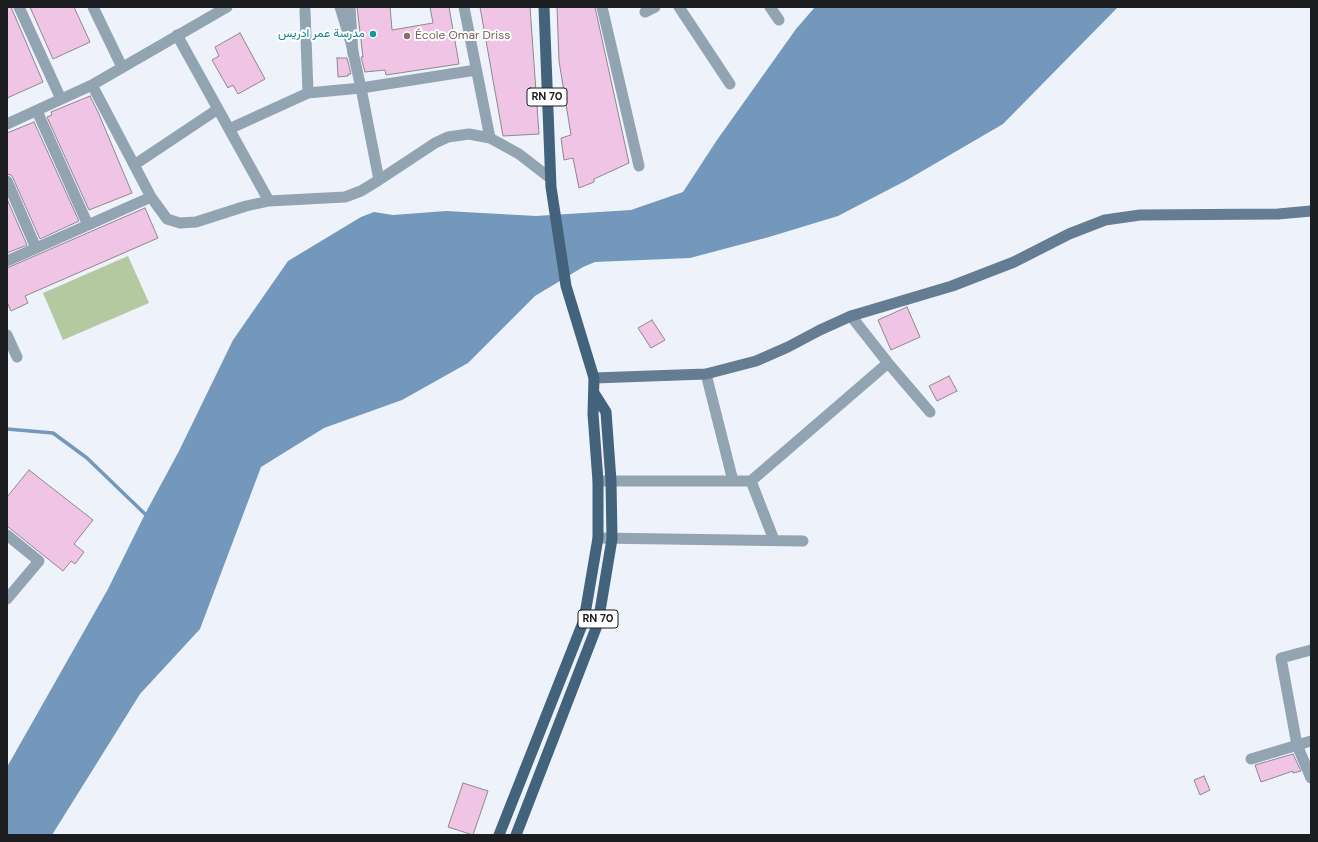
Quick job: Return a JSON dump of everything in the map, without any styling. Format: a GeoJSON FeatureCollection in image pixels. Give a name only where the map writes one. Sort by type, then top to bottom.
{"type":"FeatureCollection","features":[{"type":"Feature","properties":{"kind":"main road","name":"RN 70"},"geometry":{"type":"LineString","coordinates":[[499,835],[584,620],[598,538],[598,481],[593,414],[594,378],[566,286],[550,183],[544,7]]}},
{"type":"Feature","properties":{"kind":"main road"},"geometry":{"type":"LineString","coordinates":[[594,378],[706,374],[756,362],[851,316],[952,286],[1014,262],[1069,234],[1105,220],[1140,215],[1278,214],[1311,211]]}},
{"type":"Feature","properties":{"kind":"main road","name":"RN 70"},"geometry":{"type":"LineString","coordinates":[[516,835],[598,623],[612,539],[611,481],[606,412],[594,393]]}},
{"type":"Feature","properties":{"kind":"main road"},"geometry":{"type":"LineString","coordinates":[[584,620],[598,623]]}},
{"type":"Feature","properties":{"kind":"main road"},"geometry":{"type":"LineString","coordinates":[[549,709],[562,713]]}},
{"type":"Feature","properties":{"kind":"main road"},"geometry":{"type":"LineString","coordinates":[[513,800],[527,804]]}},
{"type":"Feature","properties":{"kind":"street"},"geometry":{"type":"LineString","coordinates":[[19,7],[61,99]]}},
{"type":"Feature","properties":{"kind":"street"},"geometry":{"type":"LineString","coordinates":[[93,7],[122,67]]}},
{"type":"Feature","properties":{"kind":"street"},"geometry":{"type":"LineString","coordinates":[[7,124],[92,84],[227,7]]}},
{"type":"Feature","properties":{"kind":"street"},"geometry":{"type":"LineString","coordinates":[[340,7],[361,88],[379,180]]}},
{"type":"Feature","properties":{"kind":"street"},"geometry":{"type":"LineString","coordinates":[[350,7],[353,54]]}},
{"type":"Feature","properties":{"kind":"street"},"geometry":{"type":"LineString","coordinates":[[464,7],[490,138]]}},
{"type":"Feature","properties":{"kind":"street"},"geometry":{"type":"LineString","coordinates":[[602,7],[639,166]]}},
{"type":"Feature","properties":{"kind":"street"},"geometry":{"type":"LineString","coordinates":[[645,12],[655,7]]}},
{"type":"Feature","properties":{"kind":"street"},"geometry":{"type":"LineString","coordinates":[[679,7],[730,84]]}},
{"type":"Feature","properties":{"kind":"street"},"geometry":{"type":"LineString","coordinates":[[770,7],[780,20]]}},
{"type":"Feature","properties":{"kind":"street"},"geometry":{"type":"LineString","coordinates":[[308,93],[309,8]]}},
{"type":"Feature","properties":{"kind":"street"},"geometry":{"type":"LineString","coordinates":[[177,35],[269,201]]}},
{"type":"Feature","properties":{"kind":"street"},"geometry":{"type":"LineString","coordinates":[[229,129],[308,93],[361,88],[476,70]]}},
{"type":"Feature","properties":{"kind":"street"},"geometry":{"type":"LineString","coordinates":[[92,84],[151,197],[167,219],[180,223],[196,222],[246,206],[269,201],[345,197],[361,191],[435,143],[448,138],[469,134],[490,138],[519,154],[550,183]]}},
{"type":"Feature","properties":{"kind":"street"},"geometry":{"type":"LineString","coordinates":[[134,166],[218,109]]}},
{"type":"Feature","properties":{"kind":"street"},"geometry":{"type":"LineString","coordinates":[[36,110],[88,225]]}},
{"type":"Feature","properties":{"kind":"street"},"geometry":{"type":"LineString","coordinates":[[7,181],[36,248]]}},
{"type":"Feature","properties":{"kind":"street"},"geometry":{"type":"LineString","coordinates":[[7,261],[151,197]]}},
{"type":"Feature","properties":{"kind":"street"},"geometry":{"type":"LineString","coordinates":[[851,316],[888,364],[930,412]]}},
{"type":"Feature","properties":{"kind":"street"},"geometry":{"type":"LineString","coordinates":[[7,335],[16,357]]}},
{"type":"Feature","properties":{"kind":"street"},"geometry":{"type":"LineString","coordinates":[[598,481],[751,481],[888,364]]}},
{"type":"Feature","properties":{"kind":"street"},"geometry":{"type":"LineString","coordinates":[[706,374],[733,481]]}},
{"type":"Feature","properties":{"kind":"street"},"geometry":{"type":"LineString","coordinates":[[751,481],[774,540]]}},
{"type":"Feature","properties":{"kind":"street"},"geometry":{"type":"LineString","coordinates":[[7,535],[39,561],[7,599]]}},
{"type":"Feature","properties":{"kind":"street"},"geometry":{"type":"LineString","coordinates":[[598,538],[803,541]]}},
{"type":"Feature","properties":{"kind":"street"},"geometry":{"type":"LineString","coordinates":[[1311,650],[1281,658],[1297,745],[1311,778]]}},
{"type":"Feature","properties":{"kind":"street"},"geometry":{"type":"LineString","coordinates":[[1251,758],[1311,741]]}},
{"type":"Feature","properties":{"kind":"green space"},"geometry":{"type":"Polygon","coordinates":[[[128,256],[149,303],[63,340],[43,293],[128,256]]]}},
{"type":"Feature","properties":{"kind":"water"},"geometry":{"type":"Polygon","coordinates":[[[815,7],[1118,7],[1003,124],[907,180],[838,216],[769,237],[690,258],[595,262],[583,267],[535,296],[468,363],[402,400],[324,428],[261,467],[200,629],[140,694],[52,835],[7,835],[7,767],[108,589],[145,514],[179,451],[233,340],[288,261],[361,217],[374,212],[393,215],[446,211],[536,216],[631,210],[683,192],[717,140],[796,29],[815,7]]]}},
{"type":"Feature","properties":{"kind":"building"},"geometry":{"type":"Polygon","coordinates":[[[7,7],[11,7],[43,82],[7,98],[7,7]]]}},
{"type":"Feature","properties":{"kind":"building"},"geometry":{"type":"Polygon","coordinates":[[[30,7],[74,7],[90,42],[53,59],[30,7]]]}},
{"type":"Feature","properties":{"kind":"building","name":"École Omar Driss"},"geometry":{"type":"Polygon","coordinates":[[[357,7],[390,7],[392,30],[433,23],[430,7],[449,7],[459,64],[386,75],[385,70],[365,72],[361,57],[363,57],[357,7]]]}},
{"type":"Feature","properties":{"kind":"building"},"geometry":{"type":"Polygon","coordinates":[[[480,7],[530,7],[539,134],[503,136],[480,7]]]}},
{"type":"Feature","properties":{"kind":"building"},"geometry":{"type":"Polygon","coordinates":[[[557,7],[595,7],[629,163],[594,179],[594,182],[579,188],[573,158],[564,160],[561,138],[571,135],[559,61],[557,7]]]}},
{"type":"Feature","properties":{"kind":"building"},"geometry":{"type":"Polygon","coordinates":[[[240,33],[265,79],[238,94],[233,85],[228,88],[212,60],[219,56],[215,47],[240,33]]]}},
{"type":"Feature","properties":{"kind":"building"},"geometry":{"type":"Polygon","coordinates":[[[337,58],[347,58],[351,74],[348,74],[348,76],[338,77],[337,58]]]}},
{"type":"Feature","properties":{"kind":"building"},"geometry":{"type":"Polygon","coordinates":[[[90,96],[132,193],[89,210],[47,117],[52,115],[51,112],[90,96]]]}},
{"type":"Feature","properties":{"kind":"building"},"geometry":{"type":"Polygon","coordinates":[[[34,122],[79,221],[40,239],[13,178],[11,175],[7,174],[7,133],[34,122]]]}},
{"type":"Feature","properties":{"kind":"building"},"geometry":{"type":"Polygon","coordinates":[[[7,199],[27,245],[7,253],[7,199]]]}},
{"type":"Feature","properties":{"kind":"building"},"geometry":{"type":"Polygon","coordinates":[[[145,208],[158,238],[25,296],[28,303],[11,311],[7,302],[7,268],[145,208]]]}},
{"type":"Feature","properties":{"kind":"building"},"geometry":{"type":"Polygon","coordinates":[[[907,307],[920,337],[891,350],[878,320],[907,307]]]}},
{"type":"Feature","properties":{"kind":"building"},"geometry":{"type":"Polygon","coordinates":[[[652,320],[665,340],[651,348],[638,328],[652,320]]]}},
{"type":"Feature","properties":{"kind":"building"},"geometry":{"type":"Polygon","coordinates":[[[949,376],[957,391],[937,401],[929,386],[949,376]]]}},
{"type":"Feature","properties":{"kind":"building"},"geometry":{"type":"Polygon","coordinates":[[[29,470],[93,520],[74,544],[84,552],[75,564],[71,561],[63,571],[7,526],[7,497],[29,470]]]}},
{"type":"Feature","properties":{"kind":"building"},"geometry":{"type":"Polygon","coordinates":[[[1293,754],[1301,771],[1293,773],[1293,771],[1261,782],[1255,765],[1293,754]]]}},
{"type":"Feature","properties":{"kind":"building"},"geometry":{"type":"Polygon","coordinates":[[[1204,776],[1210,790],[1200,795],[1194,780],[1204,776]]]}},
{"type":"Feature","properties":{"kind":"building"},"geometry":{"type":"Polygon","coordinates":[[[463,783],[488,791],[473,835],[448,827],[463,783]]]}},
{"type":"Feature","properties":{"kind":"waterway"},"geometry":{"type":"LineString","coordinates":[[7,429],[53,433],[87,458],[145,514]]}},
{"type":"Feature","properties":{"kind":"place","name":"مدرسة عمر ادريس"},"geometry":{"type":"Point","coordinates":[373,34]}},
{"type":"Feature","properties":{"kind":"place","name":"École Omar Driss"},"geometry":{"type":"Point","coordinates":[407,36]}}]}
